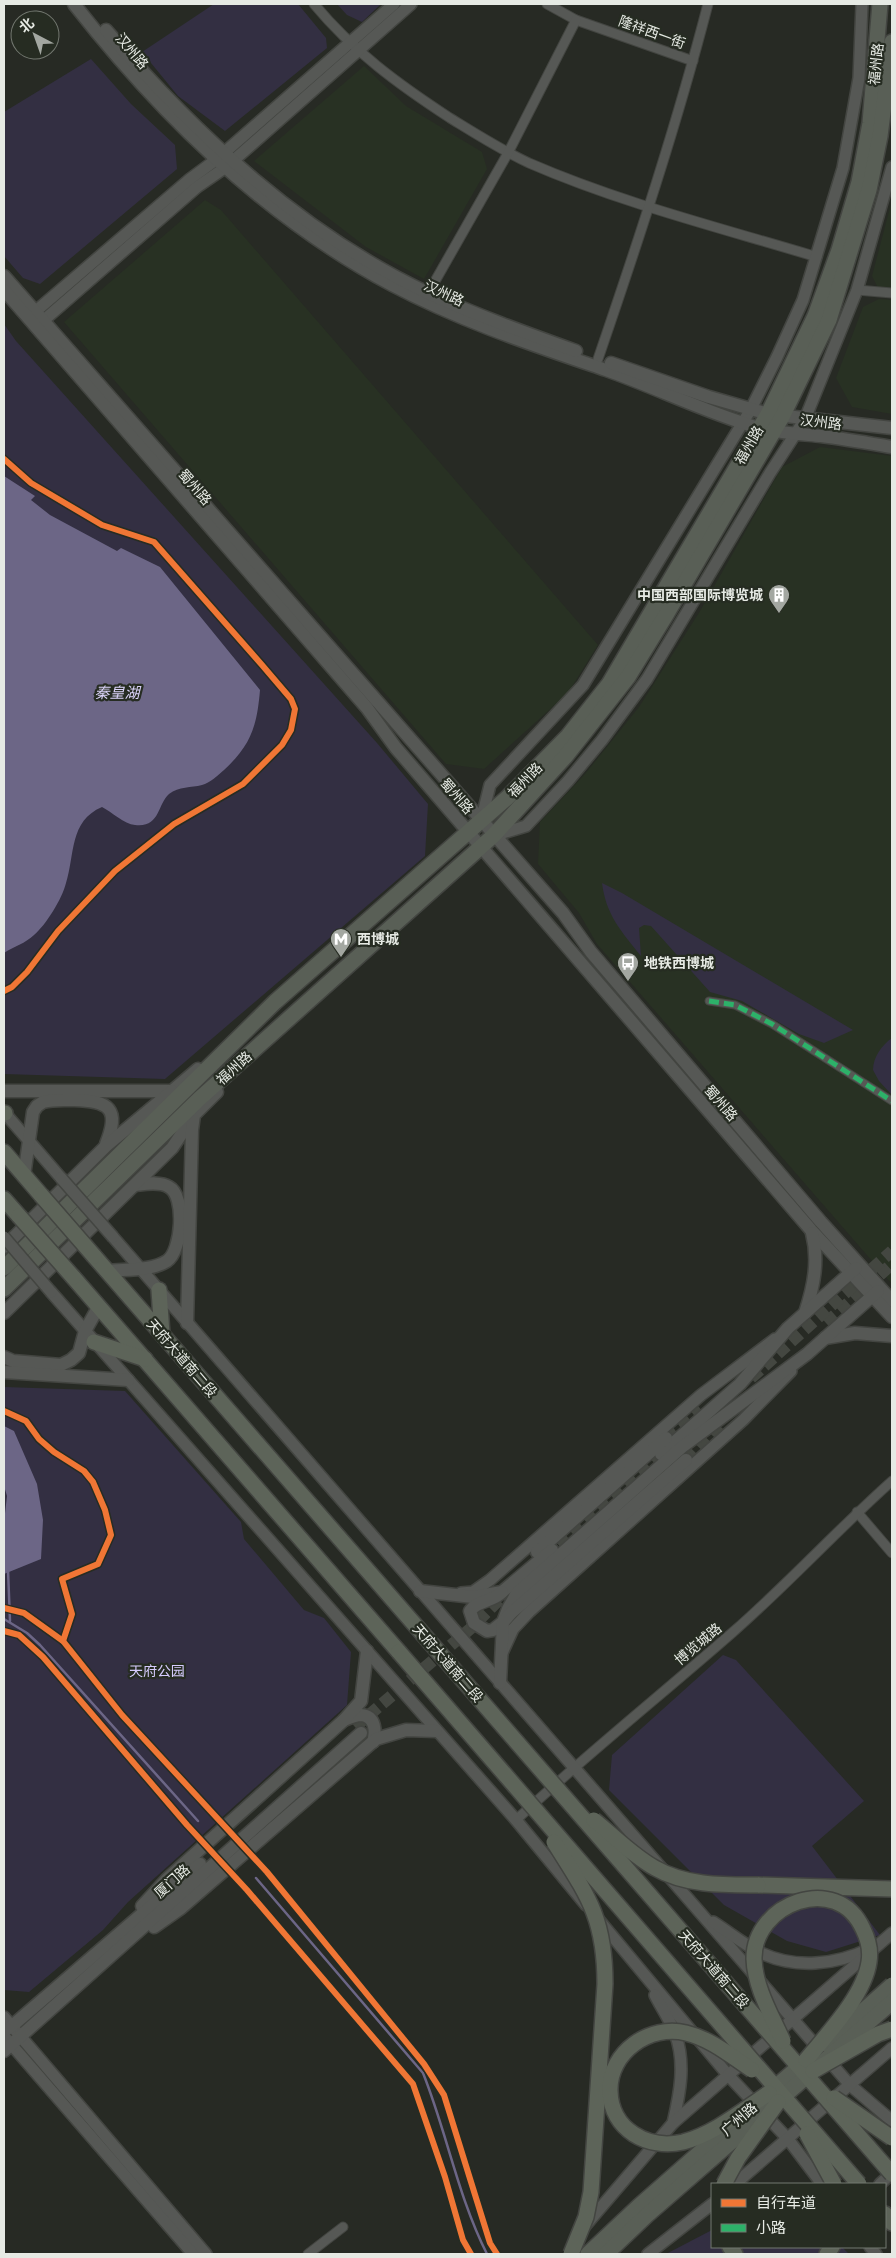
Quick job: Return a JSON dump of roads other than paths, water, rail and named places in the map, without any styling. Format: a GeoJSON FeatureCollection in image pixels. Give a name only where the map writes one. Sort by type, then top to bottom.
{"type":"FeatureCollection","features":[{"type":"Feature","properties":{"kind":"highway","name":"天府大道南二段"},"geometry":{"type":"LineString","coordinates":[[4,1152],[556,1788],[806,2069],[892,2174]]}},
{"type":"Feature","properties":{"kind":"highway","name":"天府大道南二段"},"geometry":{"type":"LineString","coordinates":[[4,1199],[146,1359],[527,1799],[777,2095],[858,2183]]}},
{"type":"Feature","properties":{"kind":"highway"},"geometry":{"type":"LineString","coordinates":[[159,1290],[162,1334]]}},
{"type":"Feature","properties":{"kind":"highway"},"geometry":{"type":"LineString","coordinates":[[90,1336],[146,1359]]}},
{"type":"Feature","properties":{"kind":"highway"},"geometry":{"type":"LineString","coordinates":[[556,1788],[637,1856],[672,1876],[722,1885],[892,1889]]}},
{"type":"Feature","properties":{"kind":"highway"},"geometry":{"type":"LineString","coordinates":[[527,1799],[588,1897],[602,1933],[605,1956],[605,1984],[591,2192],[586,2217],[571,2254]]}},
{"type":"Feature","properties":{"kind":"highway"},"geometry":{"type":"LineString","coordinates":[[806,2069],[851,2003],[862,1983],[869,1962],[869,1941],[861,1925],[850,1910],[831,1899],[810,1897],[792,1903],[774,1916],[758,1937],[754,1957],[756,1976],[806,2069],[892,2138]]}},
{"type":"Feature","properties":{"kind":"highway"},"geometry":{"type":"LineString","coordinates":[[806,2069],[892,2029]]}},
{"type":"Feature","properties":{"kind":"highway"},"geometry":{"type":"LineString","coordinates":[[777,2095],[684,2142],[666,2144],[647,2142],[631,2134],[621,2123],[613,2107],[610,2091],[613,2074],[621,2058],[636,2042],[652,2033],[666,2030],[684,2032],[702,2038],[777,2095],[833,2183]]}},
{"type":"Feature","properties":{"kind":"highway"},"geometry":{"type":"LineString","coordinates":[[725,2183],[777,2095]]}},
{"type":"Feature","properties":{"kind":"main road","name":"汉州路"},"geometry":{"type":"LineString","coordinates":[[74,4],[133,76],[225,160],[326,235],[426,297],[475,324],[614,373],[741,422],[795,434],[892,446]]}},
{"type":"Feature","properties":{"kind":"main road","name":"汉州路"},"geometry":{"type":"LineString","coordinates":[[84,4],[155,86],[225,160]]}},
{"type":"Feature","properties":{"kind":"main road","name":"福州路"},"geometry":{"type":"LineString","coordinates":[[775,415],[839,250],[859,182],[870,123],[880,4]]}},
{"type":"Feature","properties":{"kind":"main road","name":"福州路"},"geometry":{"type":"LineString","coordinates":[[4,1268],[275,1002],[507,798],[568,736],[609,684],[775,415],[829,320],[850,258],[869,190],[880,136],[892,42]]}},
{"type":"Feature","properties":{"kind":"main road","name":"蜀州路"},"geometry":{"type":"LineString","coordinates":[[4,276],[35,320],[367,708],[396,748],[811,1230],[856,1269]]}},
{"type":"Feature","properties":{"kind":"main road","name":"蜀州路"},"geometry":{"type":"LineString","coordinates":[[4,290],[35,320],[563,914],[591,952],[877,1292],[892,1317]]}},
{"type":"Feature","properties":{"kind":"main road","name":"汉州路"},"geometry":{"type":"LineString","coordinates":[[426,297],[598,359],[750,409],[775,415],[892,428]]}},
{"type":"Feature","properties":{"kind":"main road","name":"福州路"},"geometry":{"type":"LineString","coordinates":[[4,1289],[199,1098],[494,836],[565,757],[628,677],[666,615],[766,429]]}},
{"type":"Feature","properties":{"kind":"main road"},"geometry":{"type":"LineString","coordinates":[[4,1247],[106,1146],[275,1002]]}},
{"type":"Feature","properties":{"kind":"main road"},"geometry":{"type":"LineString","coordinates":[[4,1313],[172,1148],[194,1115],[280,1027]]}},
{"type":"Feature","properties":{"kind":"main road"},"geometry":{"type":"LineString","coordinates":[[4,1091],[172,1091]]}},
{"type":"Feature","properties":{"kind":"main road"},"geometry":{"type":"LineString","coordinates":[[24,1176],[33,1112],[36,1106],[44,1102],[95,1100],[109,1110],[113,1118],[113,1127],[106,1146]]}},
{"type":"Feature","properties":{"kind":"main road"},"geometry":{"type":"LineString","coordinates":[[187,1323],[194,1115]]}},
{"type":"Feature","properties":{"kind":"main road"},"geometry":{"type":"LineString","coordinates":[[107,1271],[158,1266],[169,1260],[179,1242],[180,1208],[176,1195],[170,1187],[150,1183],[135,1185]]}},
{"type":"Feature","properties":{"kind":"main road"},"geometry":{"type":"LineString","coordinates":[[805,1314],[813,1289],[816,1250],[811,1230]]}},
{"type":"Feature","properties":{"kind":"main road"},"geometry":{"type":"LineString","coordinates":[[686,1460],[511,1613],[504,1622],[493,1630],[487,1631],[474,1624],[470,1611],[473,1607],[496,1598],[740,1384],[788,1328],[856,1269]]}},
{"type":"Feature","properties":{"kind":"main road","name":"蜀州路"},"geometry":{"type":"LineString","coordinates":[[877,1292],[892,1301]]}},
{"type":"Feature","properties":{"kind":"main road"},"geometry":{"type":"LineString","coordinates":[[500,1683],[504,1622],[517,1593],[682,1447],[807,1354],[877,1292]]}},
{"type":"Feature","properties":{"kind":"main road"},"geometry":{"type":"LineString","coordinates":[[4,1357],[13,1362],[62,1365],[80,1353],[90,1336],[99,1306]]}},
{"type":"Feature","properties":{"kind":"main road"},"geometry":{"type":"LineString","coordinates":[[825,1338],[854,1333],[892,1336]]}},
{"type":"Feature","properties":{"kind":"main road"},"geometry":{"type":"LineString","coordinates":[[4,1372],[128,1380]]}},
{"type":"Feature","properties":{"kind":"main road"},"geometry":{"type":"LineString","coordinates":[[473,1597],[515,1572],[666,1438]]}},
{"type":"Feature","properties":{"kind":"main road"},"geometry":{"type":"LineString","coordinates":[[420,1591],[473,1597],[502,1592]]}},
{"type":"Feature","properties":{"kind":"main road"},"geometry":{"type":"LineString","coordinates":[[94,1956],[167,1879],[344,1720],[361,1701],[367,1652]]}},
{"type":"Feature","properties":{"kind":"main road"},"geometry":{"type":"LineString","coordinates":[[344,1720],[360,1715],[365,1716],[376,1732],[372,1742]]}},
{"type":"Feature","properties":{"kind":"main road","name":"厦门路"},"geometry":{"type":"LineString","coordinates":[[358,1730],[109,1958],[8,2035],[94,1956],[358,1730]]}},
{"type":"Feature","properties":{"kind":"main road"},"geometry":{"type":"LineString","coordinates":[[109,1958],[181,1908],[372,1742],[389,1734],[406,1730],[436,1731]]}},
{"type":"Feature","properties":{"kind":"main road","name":"广州路"},"geometry":{"type":"LineString","coordinates":[[606,2254],[806,2069],[892,1985]]}},
{"type":"Feature","properties":{"kind":"main road","name":"广州路"},"geometry":{"type":"LineString","coordinates":[[806,2069],[892,2002]]}},
{"type":"Feature","properties":{"kind":"main road","name":"广州路"},"geometry":{"type":"LineString","coordinates":[[588,2254],[638,2207],[777,2095]]}},
{"type":"Feature","properties":{"kind":"street"},"geometry":{"type":"LineString","coordinates":[[314,4],[354,47],[413,94],[508,153],[575,180],[649,206],[817,257]]}},
{"type":"Feature","properties":{"kind":"street"},"geometry":{"type":"LineString","coordinates":[[354,47],[394,4]]}},
{"type":"Feature","properties":{"kind":"street"},"geometry":{"type":"LineString","coordinates":[[35,320],[197,187],[225,160],[354,47],[411,4]]}},
{"type":"Feature","properties":{"kind":"street","name":"隆祥西一街"},"geometry":{"type":"LineString","coordinates":[[547,4],[576,20],[693,61]]}},
{"type":"Feature","properties":{"kind":"street"},"geometry":{"type":"LineString","coordinates":[[598,359],[649,206],[693,61],[708,4]]}},
{"type":"Feature","properties":{"kind":"street","name":"福州路"},"geometry":{"type":"LineString","coordinates":[[481,821],[490,785],[583,684],[750,409],[777,358],[802,300],[817,257],[846,150],[859,78],[862,4]]}},
{"type":"Feature","properties":{"kind":"street"},"geometry":{"type":"LineString","coordinates":[[426,297],[508,153],[576,20]]}},
{"type":"Feature","properties":{"kind":"street","name":"福州路"},"geometry":{"type":"LineString","coordinates":[[494,836],[526,826],[568,781],[602,740],[647,679],[805,419],[857,290],[892,168]]}},
{"type":"Feature","properties":{"kind":"street"},"geometry":{"type":"LineString","coordinates":[[857,290],[892,293]]}},
{"type":"Feature","properties":{"kind":"street"},"geometry":{"type":"LineString","coordinates":[[709,1001],[735,1005],[772,1024],[892,1100]]}},
{"type":"Feature","properties":{"kind":"street"},"geometry":{"type":"LineString","coordinates":[[4,1113],[850,2085],[892,2122]]}},
{"type":"Feature","properties":{"kind":"street"},"geometry":{"type":"LineString","coordinates":[[4,1237],[516,1820],[728,2076],[788,2140],[821,2183]]}},
{"type":"Feature","properties":{"kind":"street"},"geometry":{"type":"LineString","coordinates":[[450,1594],[473,1592],[490,1580],[701,1395],[788,1328]]}},
{"type":"Feature","properties":{"kind":"street"},"geometry":{"type":"LineString","coordinates":[[502,1653],[513,1629],[529,1612],[743,1420],[807,1354]]}},
{"type":"Feature","properties":{"kind":"street","name":"博览城路"},"geometry":{"type":"LineString","coordinates":[[516,1820],[573,1767],[735,1631],[857,1512],[892,1481]]}},
{"type":"Feature","properties":{"kind":"street"},"geometry":{"type":"LineString","coordinates":[[857,1512],[892,1553]]}},
{"type":"Feature","properties":{"kind":"street"},"geometry":{"type":"LineString","coordinates":[[702,1915],[761,1953],[783,1961],[806,1964],[833,1961],[856,1955],[882,1943]]}},
{"type":"Feature","properties":{"kind":"street"},"geometry":{"type":"LineString","coordinates":[[562,2254],[673,2123],[892,1933]]}},
{"type":"Feature","properties":{"kind":"street"},"geometry":{"type":"LineString","coordinates":[[643,1973],[675,2034],[681,2061],[681,2090],[673,2123]]}},
{"type":"Feature","properties":{"kind":"street"},"geometry":{"type":"LineString","coordinates":[[8,2035],[193,2254]]}},
{"type":"Feature","properties":{"kind":"street"},"geometry":{"type":"LineString","coordinates":[[8,2035],[206,2254]]}},
{"type":"Feature","properties":{"kind":"street"},"geometry":{"type":"LineString","coordinates":[[737,2183],[892,2048]]}},
{"type":"Feature","properties":{"kind":"street"},"geometry":{"type":"LineString","coordinates":[[881,2183],[892,2174]]}},
{"type":"Feature","properties":{"kind":"street"},"geometry":{"type":"LineString","coordinates":[[648,2254],[711,2205]]}},
{"type":"Feature","properties":{"kind":"street"},"geometry":{"type":"LineString","coordinates":[[308,2254],[343,2227]]}},
{"type":"Feature","properties":{"kind":"water","name":"秦皇湖"},"geometry":{"type":"Polygon","coordinates":[[[4,476],[35,496],[31,500],[50,515],[117,551],[121,548],[160,567],[260,690],[257,714],[251,734],[241,752],[214,779],[202,785],[173,791],[165,799],[154,819],[143,825],[131,824],[102,807],[91,813],[78,830],[64,889],[53,911],[44,925],[31,938],[4,953],[4,476]]]}},
{"type":"Feature","properties":{"kind":"water"},"geometry":{"type":"Polygon","coordinates":[[[4,1426],[14,1431],[37,1484],[43,1520],[41,1559],[4,1574],[4,1522],[7,1496],[4,1486],[4,1426]]]}},
{"type":"Feature","properties":{"kind":"waterway"},"geometry":{"type":"LineString","coordinates":[[8,1570],[10,1621]]}},
{"type":"Feature","properties":{"kind":"waterway"},"geometry":{"type":"LineString","coordinates":[[4,1619],[27,1633],[40,1645],[198,1821]]}},
{"type":"Feature","properties":{"kind":"waterway"},"geometry":{"type":"LineString","coordinates":[[256,1878],[423,2073],[460,2188],[487,2254]]}},
{"type":"Feature","properties":{"kind":"tunnel"},"geometry":{"type":"LineString","coordinates":[[751,1378],[892,1251]]}},
{"type":"Feature","properties":{"kind":"tunnel"},"geometry":{"type":"LineString","coordinates":[[826,1323],[892,1264]]}},
{"type":"Feature","properties":{"kind":"tunnel"},"geometry":{"type":"LineString","coordinates":[[666,1438],[702,1411]]}},
{"type":"Feature","properties":{"kind":"tunnel"},"geometry":{"type":"LineString","coordinates":[[686,1460],[722,1422]]}},
{"type":"Feature","properties":{"kind":"tunnel"},"geometry":{"type":"LineString","coordinates":[[546,1558],[670,1449]]}},
{"type":"Feature","properties":{"kind":"tunnel"},"geometry":{"type":"LineString","coordinates":[[355,1727],[470,1629],[507,1592]]}},
{"type":"Feature","properties":{"kind":"place","name":"中国西部国际博览城"},"geometry":{"type":"Point","coordinates":[779,614]}},
{"type":"Feature","properties":{"kind":"place","name":"西博城"},"geometry":{"type":"Point","coordinates":[341,958]}},
{"type":"Feature","properties":{"kind":"place","name":"地铁西博城"},"geometry":{"type":"Point","coordinates":[628,982]}},
{"type":"Feature","properties":{"kind":"park label","name":"天府公园"},"geometry":{"type":"Point","coordinates":[157,1671]}}]}
